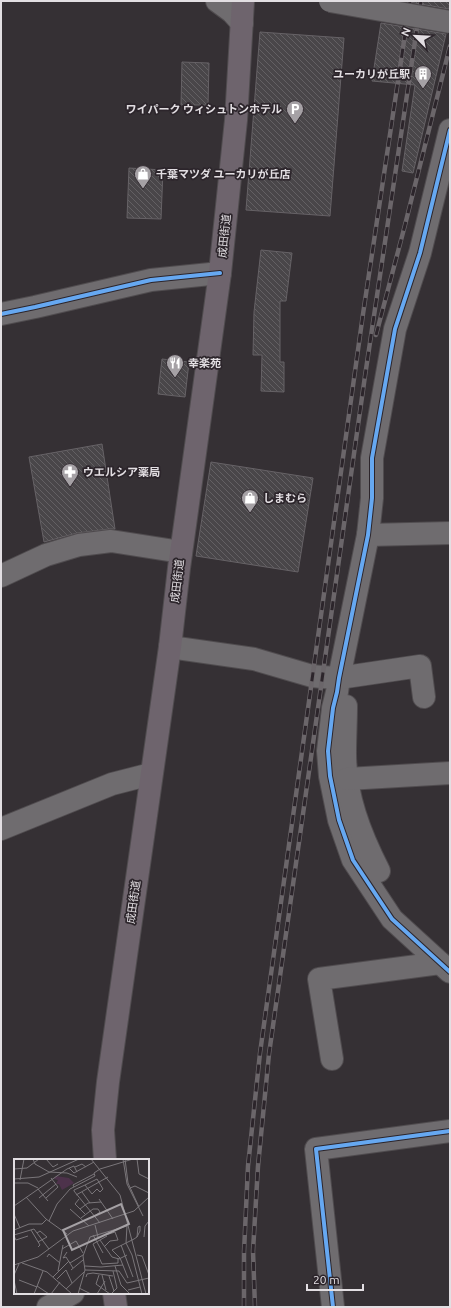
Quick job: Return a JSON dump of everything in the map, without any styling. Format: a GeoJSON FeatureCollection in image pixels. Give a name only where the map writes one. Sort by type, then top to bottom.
{"type":"FeatureCollection","features":[{"type":"Feature","properties":{"kind":"highway","name":"成田街道"},"geometry":{"type":"LineString","coordinates":[[105,1159],[103,1130],[108,1082],[170,647],[181,552],[220,273],[236,120],[243,1]]}},
{"type":"Feature","properties":{"kind":"highway"},"geometry":{"type":"LineString","coordinates":[[114,1294],[116,1307]]}},
{"type":"Feature","properties":{"kind":"street"},"geometry":{"type":"LineString","coordinates":[[217,1],[232,12],[242,23]]}},
{"type":"Feature","properties":{"kind":"street"},"geometry":{"type":"LineString","coordinates":[[330,1],[450,22]]}},
{"type":"Feature","properties":{"kind":"street"},"geometry":{"type":"LineString","coordinates":[[445,968],[392,919],[353,860],[340,820],[330,776],[328,751],[333,708],[368,535],[372,498],[372,458],[395,329],[420,253],[450,130]]}},
{"type":"Feature","properties":{"kind":"street"},"geometry":{"type":"LineString","coordinates":[[1,314],[151,280],[220,273]]}},
{"type":"Feature","properties":{"kind":"street"},"geometry":{"type":"LineString","coordinates":[[368,535],[449,528]]}},
{"type":"Feature","properties":{"kind":"street"},"geometry":{"type":"LineString","coordinates":[[1,576],[46,554],[79,545],[111,542],[181,552]]}},
{"type":"Feature","properties":{"kind":"street"},"geometry":{"type":"LineString","coordinates":[[170,647],[254,659],[338,685],[420,666],[424,697]]}},
{"type":"Feature","properties":{"kind":"street"},"geometry":{"type":"LineString","coordinates":[[338,685],[346,705],[345,753],[347,779],[355,817],[368,850],[379,871]]}},
{"type":"Feature","properties":{"kind":"street"},"geometry":{"type":"LineString","coordinates":[[347,779],[450,772]]}},
{"type":"Feature","properties":{"kind":"street"},"geometry":{"type":"LineString","coordinates":[[1,829],[112,784],[151,774]]}},
{"type":"Feature","properties":{"kind":"street"},"geometry":{"type":"LineString","coordinates":[[332,1059],[319,979],[445,968]]}},
{"type":"Feature","properties":{"kind":"street"},"geometry":{"type":"LineString","coordinates":[[333,1307],[316,1149],[450,1130]]}},
{"type":"Feature","properties":{"kind":"street"},"geometry":{"type":"LineString","coordinates":[[48,1307],[71,1294]]}},
{"type":"Feature","properties":{"kind":"building"},"geometry":{"type":"Polygon","coordinates":[[[403,1],[450,1],[449,9],[403,1]]]}},
{"type":"Feature","properties":{"kind":"building"},"geometry":{"type":"Polygon","coordinates":[[[381,23],[446,34],[413,173],[402,171],[415,85],[372,81],[381,23]]]}},
{"type":"Feature","properties":{"kind":"building","name":"ワイパーク ウィシュトンホテル"},"geometry":{"type":"Polygon","coordinates":[[[260,32],[344,38],[330,216],[246,210],[260,32]]]}},
{"type":"Feature","properties":{"kind":"building"},"geometry":{"type":"Polygon","coordinates":[[[182,62],[209,63],[208,105],[181,105],[182,62]]]}},
{"type":"Feature","properties":{"kind":"building"},"geometry":{"type":"Polygon","coordinates":[[[129,168],[163,170],[161,219],[127,218],[129,168]]]}},
{"type":"Feature","properties":{"kind":"building"},"geometry":{"type":"Polygon","coordinates":[[[261,250],[292,253],[286,301],[280,301],[280,362],[284,362],[284,392],[261,391],[262,355],[253,355],[254,312],[261,250]]]}},
{"type":"Feature","properties":{"kind":"building"},"geometry":{"type":"Polygon","coordinates":[[[162,359],[189,362],[185,397],[158,394],[162,359]]]}},
{"type":"Feature","properties":{"kind":"building"},"geometry":{"type":"Polygon","coordinates":[[[102,444],[115,529],[77,533],[44,542],[29,457],[102,444]]]}},
{"type":"Feature","properties":{"kind":"building"},"geometry":{"type":"Polygon","coordinates":[[[211,462],[313,478],[298,572],[196,556],[211,462]]]}},
{"type":"Feature","properties":{"kind":"railway"},"geometry":{"type":"LineString","coordinates":[[244,1307],[244,1252],[248,1166],[260,1053],[363,314],[410,1]]}},
{"type":"Feature","properties":{"kind":"railway"},"geometry":{"type":"LineString","coordinates":[[255,1307],[253,1251],[258,1166],[269,1054],[365,376],[421,1]]}},
{"type":"Feature","properties":{"kind":"railway"},"geometry":{"type":"LineString","coordinates":[[376,335],[450,46]]}},
{"type":"Feature","properties":{"kind":"cycle path"},"geometry":{"type":"LineString","coordinates":[[450,130],[420,253],[395,329],[372,458],[372,498],[368,535],[333,708],[328,751],[330,776],[339,820],[353,860],[392,919],[450,972]]}},
{"type":"Feature","properties":{"kind":"cycle path"},"geometry":{"type":"LineString","coordinates":[[1,314],[151,280],[220,273]]}},
{"type":"Feature","properties":{"kind":"cycle path"},"geometry":{"type":"LineString","coordinates":[[333,1307],[316,1149],[450,1131]]}},
{"type":"Feature","properties":{"kind":"place","name":"ユーカリが丘駅"},"geometry":{"type":"Point","coordinates":[423,89]}},
{"type":"Feature","properties":{"kind":"place","name":"ワイパーク ウィシュトンホテル"},"geometry":{"type":"Point","coordinates":[295,124]}},
{"type":"Feature","properties":{"kind":"place","name":"千葉マツダ ユーカリが丘店"},"geometry":{"type":"Point","coordinates":[143,189]}},
{"type":"Feature","properties":{"kind":"place","name":"幸楽苑"},"geometry":{"type":"Point","coordinates":[175,378]}},
{"type":"Feature","properties":{"kind":"place","name":"ウエルシア薬局"},"geometry":{"type":"Point","coordinates":[70,487]}},
{"type":"Feature","properties":{"kind":"place","name":"しまむら"},"geometry":{"type":"Point","coordinates":[250,513]}}]}
